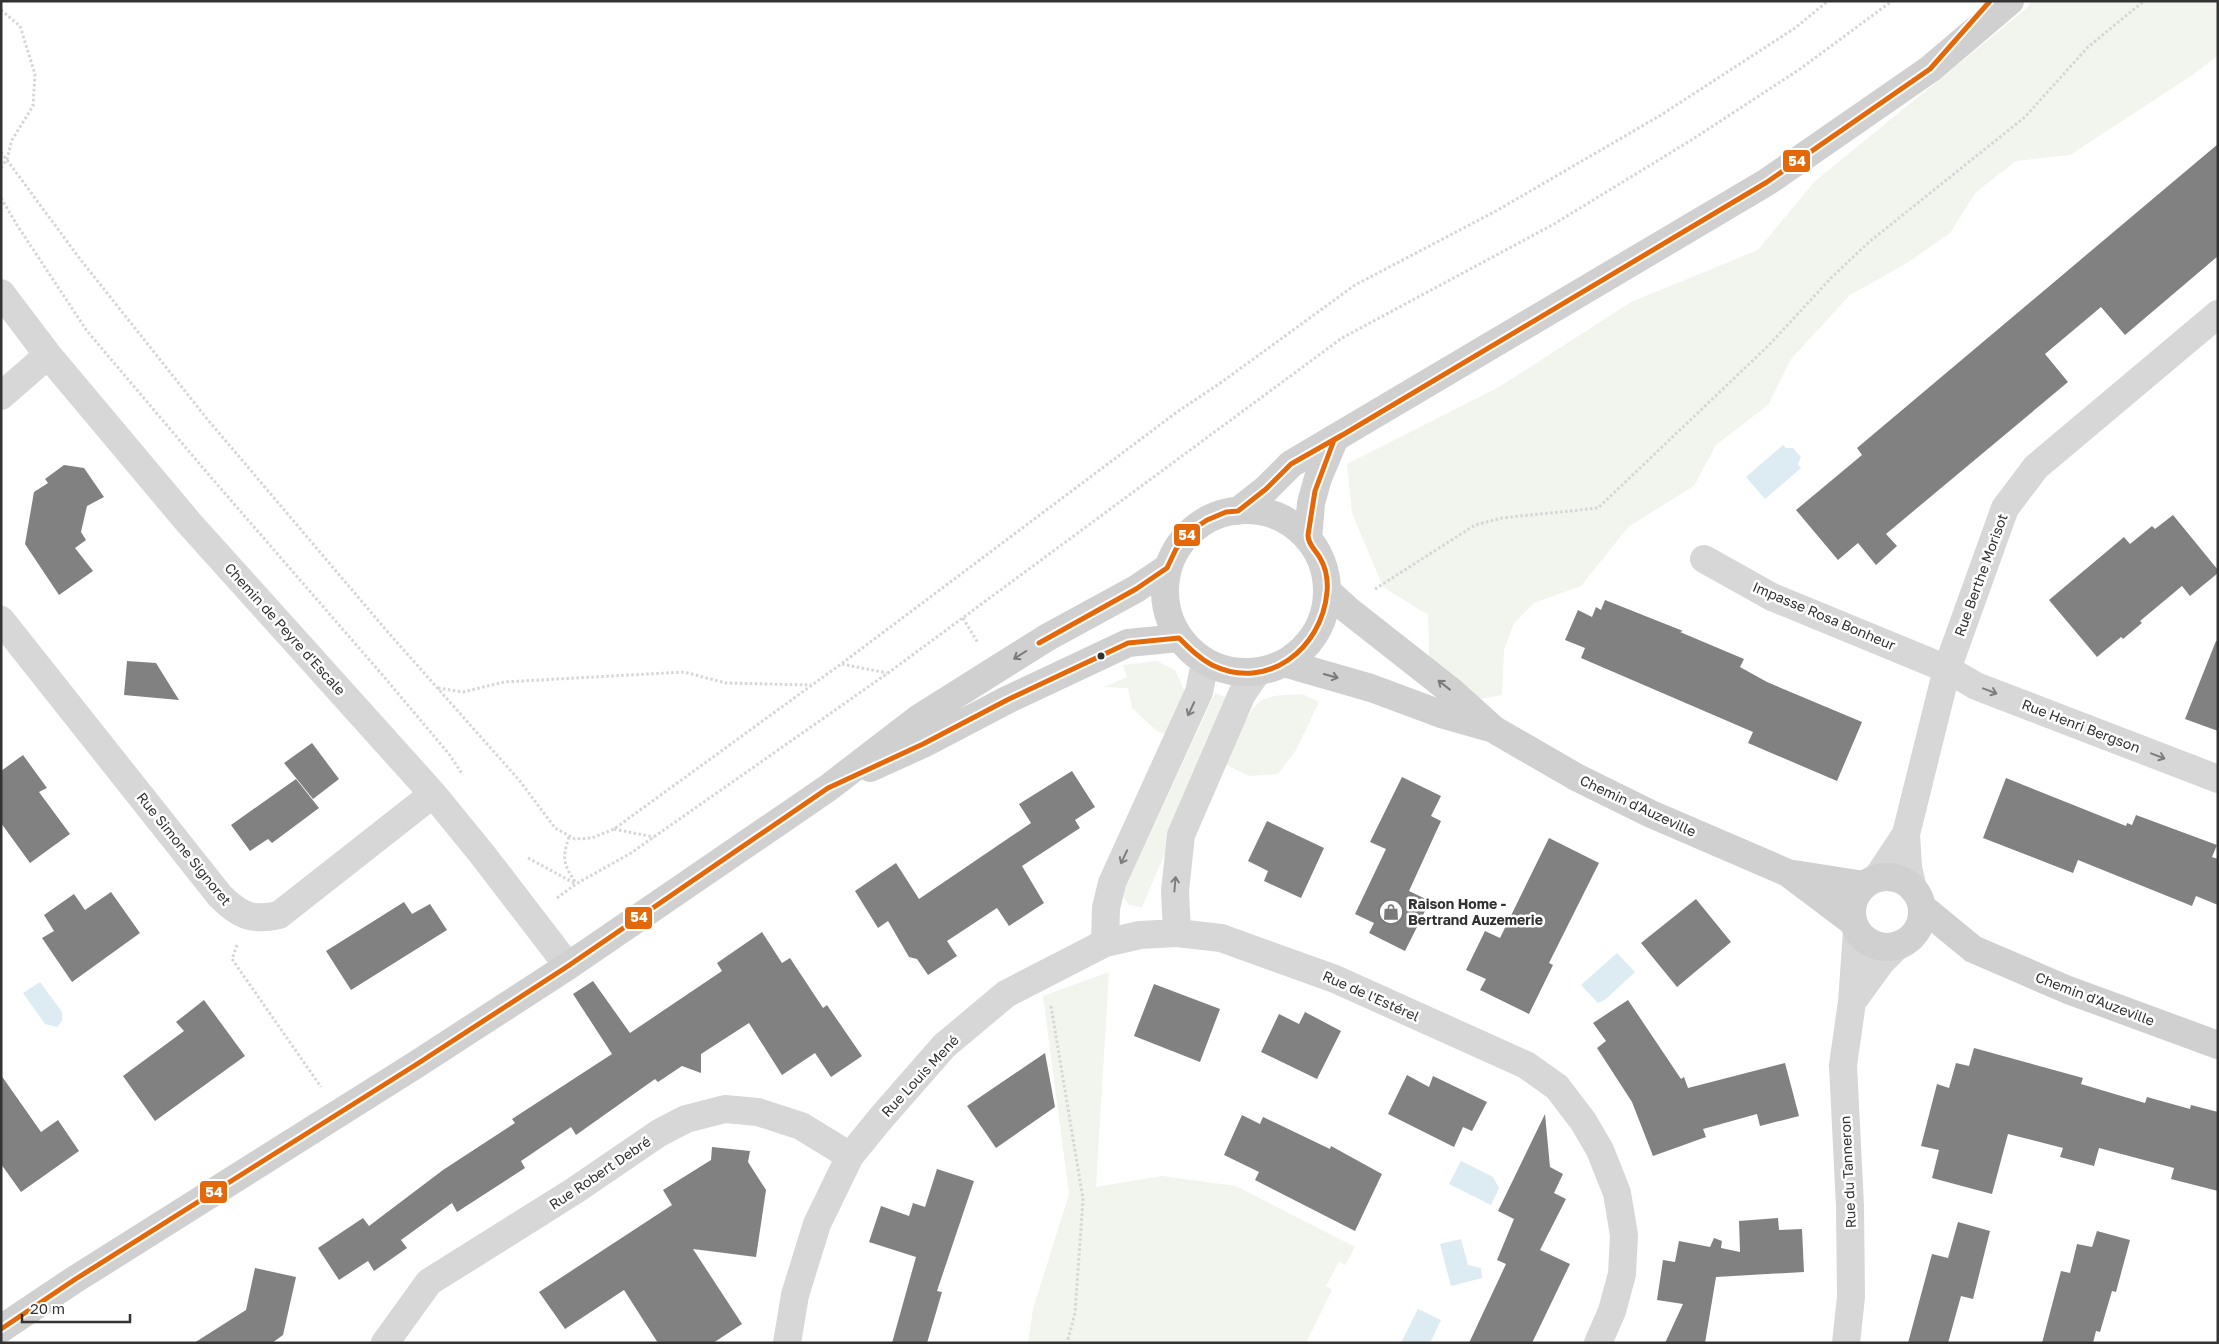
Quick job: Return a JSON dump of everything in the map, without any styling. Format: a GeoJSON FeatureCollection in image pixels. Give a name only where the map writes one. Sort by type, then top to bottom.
{"type":"FeatureCollection","features":[{"type":"Feature","properties":{"kind":"street"},"geometry":{"type":"LineString","coordinates":[[1930,69],[1990,1]]}},
{"type":"Feature","properties":{"kind":"street"},"geometry":{"type":"LineString","coordinates":[[1238,511],[1266,489],[1291,464],[1767,182],[1930,69],[2010,1]]}},
{"type":"Feature","properties":{"kind":"street","name":"Chemin de Peyre d'Escale"},"geometry":{"type":"LineString","coordinates":[[1,293],[48,355],[189,523],[433,794],[482,854],[568,966]]}},
{"type":"Feature","properties":{"kind":"street","name":"Rue Berthe Morisot"},"geometry":{"type":"LineString","coordinates":[[1917,898],[1908,867],[1906,834],[1946,668],[2005,508],[2036,467],[2218,314]]}},
{"type":"Feature","properties":{"kind":"street"},"geometry":{"type":"LineString","coordinates":[[1,396],[48,355]]}},
{"type":"Feature","properties":{"kind":"street"},"geometry":{"type":"LineString","coordinates":[[1308,539],[1311,503],[1318,478],[1334,440]]}},
{"type":"Feature","properties":{"kind":"street"},"geometry":{"type":"LineString","coordinates":[[1257,510],[1270,513],[1291,524],[1308,539],[1322,562],[1328,591],[1320,625],[1305,647],[1284,664],[1257,672],[1229,672],[1205,663],[1179,638],[1168,616],[1164,592],[1167,568],[1176,549],[1189,532],[1207,520],[1226,512],[1257,510]]}},
{"type":"Feature","properties":{"kind":"street","name":"Impasse Rosa Bonheur"},"geometry":{"type":"LineString","coordinates":[[1704,559],[1772,597],[1946,668]]}},
{"type":"Feature","properties":{"kind":"street"},"geometry":{"type":"LineString","coordinates":[[1,1329],[74,1280],[417,1064],[568,966],[828,788],[918,718],[1048,637],[1136,589],[1167,568]]}},
{"type":"Feature","properties":{"kind":"street","name":"Chemin d'Auzeville"},"geometry":{"type":"LineString","coordinates":[[1328,591],[1348,610],[1451,691],[1493,729],[1576,777],[1651,814],[1788,873],[1855,926],[1872,944],[1882,947],[1902,943],[1973,949],[2068,990],[2218,1045]]}},
{"type":"Feature","properties":{"kind":"street","name":"Rue Simone Signoret"},"geometry":{"type":"LineString","coordinates":[[1,620],[220,896],[232,908],[248,917]]}},
{"type":"Feature","properties":{"kind":"street"},"geometry":{"type":"LineString","coordinates":[[828,788],[923,744],[1007,700],[1128,644],[1179,638]]}},
{"type":"Feature","properties":{"kind":"street"},"geometry":{"type":"LineString","coordinates":[[1105,943],[1106,908],[1112,883],[1200,692],[1205,663]]}},
{"type":"Feature","properties":{"kind":"street","name":"Chemin d'Auzeville"},"geometry":{"type":"LineString","coordinates":[[1284,664],[1371,688],[1441,714],[1493,729]]}},
{"type":"Feature","properties":{"kind":"street","name":"Rue Henri Bergson"},"geometry":{"type":"LineString","coordinates":[[1946,668],[1976,686],[2218,779]]}},
{"type":"Feature","properties":{"kind":"street"},"geometry":{"type":"LineString","coordinates":[[1177,933],[1174,891],[1181,835],[1242,694],[1257,672]]}},
{"type":"Feature","properties":{"kind":"street"},"geometry":{"type":"LineString","coordinates":[[248,917],[264,919],[280,915],[433,794]]}},
{"type":"Feature","properties":{"kind":"street","name":"Rue Berthe Morisot"},"geometry":{"type":"LineString","coordinates":[[1870,882],[1906,834]]}},
{"type":"Feature","properties":{"kind":"street","name":"Chemin d'Auzeville"},"geometry":{"type":"LineString","coordinates":[[1788,873],[1870,882],[1892,877],[1902,879],[1917,898],[1973,949]]}},
{"type":"Feature","properties":{"kind":"street"},"geometry":{"type":"LineString","coordinates":[[1855,926],[1853,902],[1870,882]]}},
{"type":"Feature","properties":{"kind":"street"},"geometry":{"type":"LineString","coordinates":[[1902,943],[1916,931],[1921,922],[1917,898]]}},
{"type":"Feature","properties":{"kind":"street","name":"Rue du Tanneron"},"geometry":{"type":"LineString","coordinates":[[1846,1343],[1851,1297],[1850,1206],[1843,1066],[1852,1002],[1855,926]]}},
{"type":"Feature","properties":{"kind":"street","name":"Rue Louis Mené"},"geometry":{"type":"LineString","coordinates":[[787,1343],[795,1295],[817,1224],[850,1156],[944,1046],[1006,994],[1105,943],[1140,935],[1177,933]]}},
{"type":"Feature","properties":{"kind":"street","name":"Rue de l'Estérel"},"geometry":{"type":"LineString","coordinates":[[1177,933],[1221,938],[1335,979],[1526,1065],[1557,1087],[1583,1120],[1600,1150],[1617,1193],[1624,1235],[1622,1274],[1612,1311],[1598,1343]]}},
{"type":"Feature","properties":{"kind":"street","name":"Rue du Tanneron"},"geometry":{"type":"LineString","coordinates":[[1852,1002],[1881,962],[1902,943]]}},
{"type":"Feature","properties":{"kind":"street","name":"Rue Robert Debré"},"geometry":{"type":"LineString","coordinates":[[385,1343],[429,1282],[574,1191],[659,1133],[686,1119],[725,1109],[758,1112],[801,1126],[850,1156]]}},
{"type":"Feature","properties":{"kind":"path"},"geometry":{"type":"LineString","coordinates":[[1,152],[80,259],[208,420],[519,780],[555,828],[575,839],[592,838],[614,829],[841,664],[1177,412],[1219,384],[1354,285],[1496,210],[1661,115],[1796,28],[1828,1]]}},
{"type":"Feature","properties":{"kind":"path"},"geometry":{"type":"LineString","coordinates":[[576,884],[654,837],[888,673],[1342,338],[1571,214],[1693,139],[1800,69],[1892,1]]}},
{"type":"Feature","properties":{"kind":"path"},"geometry":{"type":"LineString","coordinates":[[1373,591],[1475,525],[1502,518],[1598,508],[1769,345],[1869,242],[2025,117],[2088,46],[2144,1]]}},
{"type":"Feature","properties":{"kind":"path"},"geometry":{"type":"LineString","coordinates":[[1,10],[20,26],[35,74],[33,106],[12,140],[7,159],[1,168]]}},
{"type":"Feature","properties":{"kind":"path"},"geometry":{"type":"LineString","coordinates":[[1,198],[88,331],[209,475],[385,678],[448,754],[465,778]]}},
{"type":"Feature","properties":{"kind":"path"},"geometry":{"type":"LineString","coordinates":[[963,618],[981,649]]}},
{"type":"Feature","properties":{"kind":"path"},"geometry":{"type":"LineString","coordinates":[[841,664],[888,673]]}},
{"type":"Feature","properties":{"kind":"path"},"geometry":{"type":"LineString","coordinates":[[438,688],[463,692],[504,682],[684,672],[726,683],[811,685]]}},
{"type":"Feature","properties":{"kind":"path"},"geometry":{"type":"LineString","coordinates":[[614,829],[654,837]]}},
{"type":"Feature","properties":{"kind":"path"},"geometry":{"type":"LineString","coordinates":[[569,837],[564,854],[566,868],[576,884]]}},
{"type":"Feature","properties":{"kind":"path"},"geometry":{"type":"LineString","coordinates":[[523,853],[529,859],[576,884]]}},
{"type":"Feature","properties":{"kind":"path"},"geometry":{"type":"LineString","coordinates":[[248,917],[232,959],[322,1088]]}},
{"type":"Feature","properties":{"kind":"path"},"geometry":{"type":"LineString","coordinates":[[1046,973],[1083,1199],[1075,1313],[1067,1343]]}},
{"type":"Feature","properties":{"kind":"shaded area"},"geometry":{"type":"Polygon","coordinates":[[[2031,1],[2218,1],[2218,55],[2194,74],[2070,155],[2016,161],[1976,192],[1950,233],[1907,263],[1850,295],[1791,359],[1768,405],[1716,445],[1694,486],[1628,527],[1581,586],[1534,603],[1514,623],[1504,650],[1502,695],[1480,699],[1429,656],[1428,615],[1383,587],[1352,513],[1347,464],[1499,387],[1631,302],[1758,250],[1814,182],[2027,8],[2031,1]]]}},
{"type":"Feature","properties":{"kind":"shaded area"},"geometry":{"type":"Polygon","coordinates":[[[1783,445],[1786,448],[1793,448],[1801,457],[1798,464],[1801,468],[1765,499],[1746,477],[1783,445]]]}},
{"type":"Feature","properties":{"kind":"shaded area"},"geometry":{"type":"Polygon","coordinates":[[[1157,661],[1175,670],[1186,694],[1168,736],[1157,731],[1132,708],[1128,688],[1104,687],[1127,677],[1123,665],[1157,661]]]}},
{"type":"Feature","properties":{"kind":"shaded area"},"geometry":{"type":"Polygon","coordinates":[[[1215,693],[1226,697],[1228,707],[1142,907],[1129,905],[1122,895],[1215,693]]]}},
{"type":"Feature","properties":{"kind":"shaded area"},"geometry":{"type":"Polygon","coordinates":[[[1302,694],[1319,702],[1296,750],[1278,774],[1249,776],[1222,763],[1245,721],[1259,702],[1274,696],[1302,694]]]}},
{"type":"Feature","properties":{"kind":"shaded area"},"geometry":{"type":"Polygon","coordinates":[[[1617,953],[1635,972],[1606,999],[1598,1003],[1581,985],[1617,953]]]}},
{"type":"Feature","properties":{"kind":"shaded area"},"geometry":{"type":"Polygon","coordinates":[[[1109,972],[1096,1187],[1162,1176],[1236,1186],[1355,1247],[1345,1265],[1339,1262],[1326,1286],[1332,1290],[1306,1343],[1028,1343],[1033,1309],[1069,1194],[1043,996],[1109,972]]]}},
{"type":"Feature","properties":{"kind":"shaded area"},"geometry":{"type":"Polygon","coordinates":[[[40,982],[62,1012],[62,1021],[57,1027],[45,1024],[23,993],[40,982]]]}},
{"type":"Feature","properties":{"kind":"shaded area"},"geometry":{"type":"Polygon","coordinates":[[[1461,1161],[1493,1177],[1499,1188],[1491,1205],[1449,1184],[1461,1161]]]}},
{"type":"Feature","properties":{"kind":"shaded area"},"geometry":{"type":"Polygon","coordinates":[[[1461,1239],[1468,1265],[1481,1268],[1482,1278],[1451,1286],[1440,1244],[1461,1239]]]}},
{"type":"Feature","properties":{"kind":"shaded area"},"geometry":{"type":"Polygon","coordinates":[[[1418,1309],[1441,1320],[1430,1343],[1401,1343],[1418,1309]]]}},
{"type":"Feature","properties":{"kind":"building"},"geometry":{"type":"Polygon","coordinates":[[[2218,144],[2218,256],[2125,335],[2101,307],[2045,354],[2068,382],[1886,534],[1897,546],[1876,565],[1858,543],[1838,560],[1796,510],[1862,455],[1857,448],[2218,144]]]}},
{"type":"Feature","properties":{"kind":"building"},"geometry":{"type":"Polygon","coordinates":[[[64,465],[84,468],[104,497],[87,506],[81,532],[86,540],[75,548],[93,571],[59,595],[25,544],[34,492],[48,483],[45,479],[64,465]]]}},
{"type":"Feature","properties":{"kind":"building"},"geometry":{"type":"Polygon","coordinates":[[[2173,515],[2218,570],[2218,573],[2190,596],[2182,586],[2140,621],[2142,623],[2123,639],[2121,637],[2097,657],[2049,600],[2124,537],[2130,544],[2152,526],[2155,529],[2173,515]]]}},
{"type":"Feature","properties":{"kind":"building"},"geometry":{"type":"Polygon","coordinates":[[[1605,600],[1683,631],[1680,632],[1744,659],[1740,667],[1767,682],[1862,722],[1837,781],[1748,743],[1753,732],[1581,658],[1585,648],[1565,640],[1578,610],[1592,617],[1596,607],[1601,610],[1605,600]]]}},
{"type":"Feature","properties":{"kind":"building"},"geometry":{"type":"Polygon","coordinates":[[[2216,641],[2218,641],[2218,731],[2185,719],[2216,641]]]}},
{"type":"Feature","properties":{"kind":"building"},"geometry":{"type":"Polygon","coordinates":[[[127,661],[156,663],[179,700],[124,695],[127,661]]]}},
{"type":"Feature","properties":{"kind":"building"},"geometry":{"type":"Polygon","coordinates":[[[312,743],[339,779],[313,799],[284,763],[312,743]]]}},
{"type":"Feature","properties":{"kind":"building"},"geometry":{"type":"Polygon","coordinates":[[[23,755],[47,788],[39,792],[70,834],[30,863],[1,823],[1,771],[23,755]]]}},
{"type":"Feature","properties":{"kind":"building"},"geometry":{"type":"Polygon","coordinates":[[[1072,771],[1095,807],[1075,820],[1080,828],[1022,866],[1044,903],[1009,926],[997,908],[947,941],[957,956],[928,975],[917,959],[909,957],[888,921],[878,928],[855,891],[896,863],[919,899],[1031,823],[1019,804],[1072,771]]]}},
{"type":"Feature","properties":{"kind":"building"},"geometry":{"type":"Polygon","coordinates":[[[1402,777],[1441,796],[1431,816],[1441,821],[1409,891],[1430,901],[1405,951],[1369,933],[1374,923],[1355,914],[1386,849],[1370,842],[1402,777]]]}},
{"type":"Feature","properties":{"kind":"building"},"geometry":{"type":"Polygon","coordinates":[[[2006,778],[2126,826],[2127,823],[2132,825],[2136,815],[2217,845],[2212,857],[2218,859],[2218,905],[2196,896],[2192,906],[2078,860],[2073,873],[1983,838],[2006,778]]]}},
{"type":"Feature","properties":{"kind":"building"},"geometry":{"type":"Polygon","coordinates":[[[296,779],[319,808],[272,843],[268,839],[250,851],[231,825],[296,779]]]}},
{"type":"Feature","properties":{"kind":"building"},"geometry":{"type":"Polygon","coordinates":[[[1267,821],[1324,848],[1301,898],[1264,881],[1268,871],[1248,861],[1267,821]]]}},
{"type":"Feature","properties":{"kind":"building"},"geometry":{"type":"Polygon","coordinates":[[[1549,838],[1599,863],[1549,963],[1553,965],[1529,1014],[1480,990],[1486,979],[1466,970],[1485,931],[1500,938],[1549,838]]]}},
{"type":"Feature","properties":{"kind":"building"},"geometry":{"type":"Polygon","coordinates":[[[111,892],[140,933],[72,982],[42,938],[54,931],[44,915],[74,894],[85,910],[111,892]]]}},
{"type":"Feature","properties":{"kind":"building"},"geometry":{"type":"Polygon","coordinates":[[[1696,899],[1731,942],[1677,987],[1641,943],[1696,899]]]}},
{"type":"Feature","properties":{"kind":"building"},"geometry":{"type":"Polygon","coordinates":[[[404,902],[412,914],[430,904],[447,930],[351,990],[326,951],[404,902]]]}},
{"type":"Feature","properties":{"kind":"building"},"geometry":{"type":"Polygon","coordinates":[[[762,932],[782,963],[790,958],[823,1008],[827,1005],[862,1056],[831,1077],[815,1053],[782,1075],[749,1023],[701,1054],[701,1073],[682,1066],[658,1082],[655,1079],[576,1135],[571,1127],[521,1161],[525,1168],[457,1212],[452,1203],[401,1240],[407,1248],[374,1271],[368,1261],[339,1280],[318,1248],[363,1218],[369,1226],[443,1170],[515,1123],[512,1119],[612,1054],[573,994],[593,981],[630,1033],[722,971],[717,963],[762,932]]]}},
{"type":"Feature","properties":{"kind":"building"},"geometry":{"type":"Polygon","coordinates":[[[1154,984],[1220,1009],[1200,1062],[1134,1036],[1154,984]]]}},
{"type":"Feature","properties":{"kind":"building"},"geometry":{"type":"Polygon","coordinates":[[[204,1000],[245,1056],[155,1121],[123,1076],[184,1031],[176,1022],[204,1000]]]}},
{"type":"Feature","properties":{"kind":"building"},"geometry":{"type":"Polygon","coordinates":[[[1628,1000],[1681,1079],[1684,1077],[1688,1088],[1785,1063],[1799,1116],[1760,1126],[1757,1114],[1703,1129],[1706,1137],[1653,1156],[1632,1102],[1597,1048],[1606,1041],[1593,1023],[1628,1000]]]}},
{"type":"Feature","properties":{"kind":"building"},"geometry":{"type":"Polygon","coordinates":[[[1305,1012],[1341,1031],[1317,1079],[1261,1052],[1279,1014],[1299,1024],[1305,1012]]]}},
{"type":"Feature","properties":{"kind":"building"},"geometry":{"type":"Polygon","coordinates":[[[1974,1048],[2083,1078],[2081,1084],[2145,1103],[2147,1097],[2190,1109],[2191,1105],[2218,1112],[2218,1191],[2171,1179],[2174,1168],[2099,1148],[2094,1166],[2060,1157],[2063,1148],[2008,1134],[1992,1194],[1932,1178],[1939,1150],[1921,1146],[1937,1084],[1949,1088],[1956,1063],[1969,1066],[1974,1048]]]}},
{"type":"Feature","properties":{"kind":"building"},"geometry":{"type":"Polygon","coordinates":[[[1045,1053],[1055,1107],[996,1148],[967,1106],[1045,1053]]]}},
{"type":"Feature","properties":{"kind":"building"},"geometry":{"type":"Polygon","coordinates":[[[1,1075],[41,1132],[58,1120],[79,1151],[21,1192],[1,1164],[1,1075]]]}},
{"type":"Feature","properties":{"kind":"building"},"geometry":{"type":"Polygon","coordinates":[[[1407,1075],[1429,1087],[1433,1076],[1487,1102],[1472,1131],[1463,1127],[1454,1147],[1388,1114],[1407,1075]]]}},
{"type":"Feature","properties":{"kind":"building"},"geometry":{"type":"Polygon","coordinates":[[[1545,1114],[1550,1167],[1563,1174],[1554,1193],[1566,1199],[1540,1250],[1570,1264],[1532,1343],[1469,1343],[1506,1264],[1497,1260],[1514,1219],[1498,1211],[1545,1114]]]}},
{"type":"Feature","properties":{"kind":"building"},"geometry":{"type":"Polygon","coordinates":[[[1242,1115],[1260,1124],[1263,1117],[1330,1149],[1331,1146],[1382,1174],[1355,1231],[1255,1180],[1259,1172],[1224,1155],[1242,1115]]]}},
{"type":"Feature","properties":{"kind":"building"},"geometry":{"type":"Polygon","coordinates":[[[712,1147],[750,1151],[748,1162],[766,1190],[756,1257],[693,1249],[742,1324],[713,1343],[658,1343],[624,1290],[565,1329],[539,1292],[672,1205],[663,1190],[711,1160],[712,1147]]]}},
{"type":"Feature","properties":{"kind":"building"},"geometry":{"type":"Polygon","coordinates":[[[937,1169],[974,1181],[937,1291],[942,1292],[927,1343],[892,1343],[916,1257],[869,1242],[881,1206],[909,1216],[913,1203],[925,1207],[937,1169]]]}},
{"type":"Feature","properties":{"kind":"building"},"geometry":{"type":"Polygon","coordinates":[[[1778,1218],[1779,1230],[1802,1229],[1804,1272],[1716,1277],[1705,1343],[1665,1343],[1683,1304],[1657,1300],[1663,1260],[1675,1262],[1679,1241],[1710,1247],[1714,1238],[1722,1241],[1721,1248],[1740,1252],[1739,1221],[1778,1218]]]}},
{"type":"Feature","properties":{"kind":"building"},"geometry":{"type":"Polygon","coordinates":[[[1958,1222],[1990,1231],[1973,1299],[1961,1296],[1948,1343],[1908,1343],[1932,1254],[1948,1258],[1958,1222]]]}},
{"type":"Feature","properties":{"kind":"building"},"geometry":{"type":"Polygon","coordinates":[[[2097,1231],[2130,1240],[2116,1292],[2112,1291],[2100,1332],[2096,1331],[2093,1343],[2042,1343],[2061,1271],[2070,1273],[2077,1244],[2092,1247],[2097,1231]]]}},
{"type":"Feature","properties":{"kind":"building"},"geometry":{"type":"Polygon","coordinates":[[[255,1268],[296,1277],[283,1335],[272,1343],[194,1343],[246,1310],[255,1268]]]}},
{"type":"Feature","properties":{"kind":"transit line","name":"54"},"geometry":{"type":"LineString","coordinates":[[1,1329],[74,1280],[417,1064],[568,966],[828,788],[923,744],[1007,700],[1128,643],[1179,638],[1194,653],[1207,662],[1233,672],[1252,673],[1271,669],[1288,660],[1303,647],[1315,631],[1323,613],[1327,592],[1326,575],[1324,566],[1311,545],[1308,535],[1315,491],[1334,440],[1767,182],[1930,69],[1990,1]]}},
{"type":"Feature","properties":{"kind":"transit line","name":"54"},"geometry":{"type":"LineString","coordinates":[[1039,643],[1136,589],[1167,568],[1176,549],[1189,532],[1207,520],[1226,512],[1238,511],[1266,489],[1291,464],[1342,435]]}},
{"type":"Feature","properties":{"kind":"place","name":"Raison Home - Bertrand Auzemerie"},"geometry":{"type":"Point","coordinates":[1391,912]}}]}
